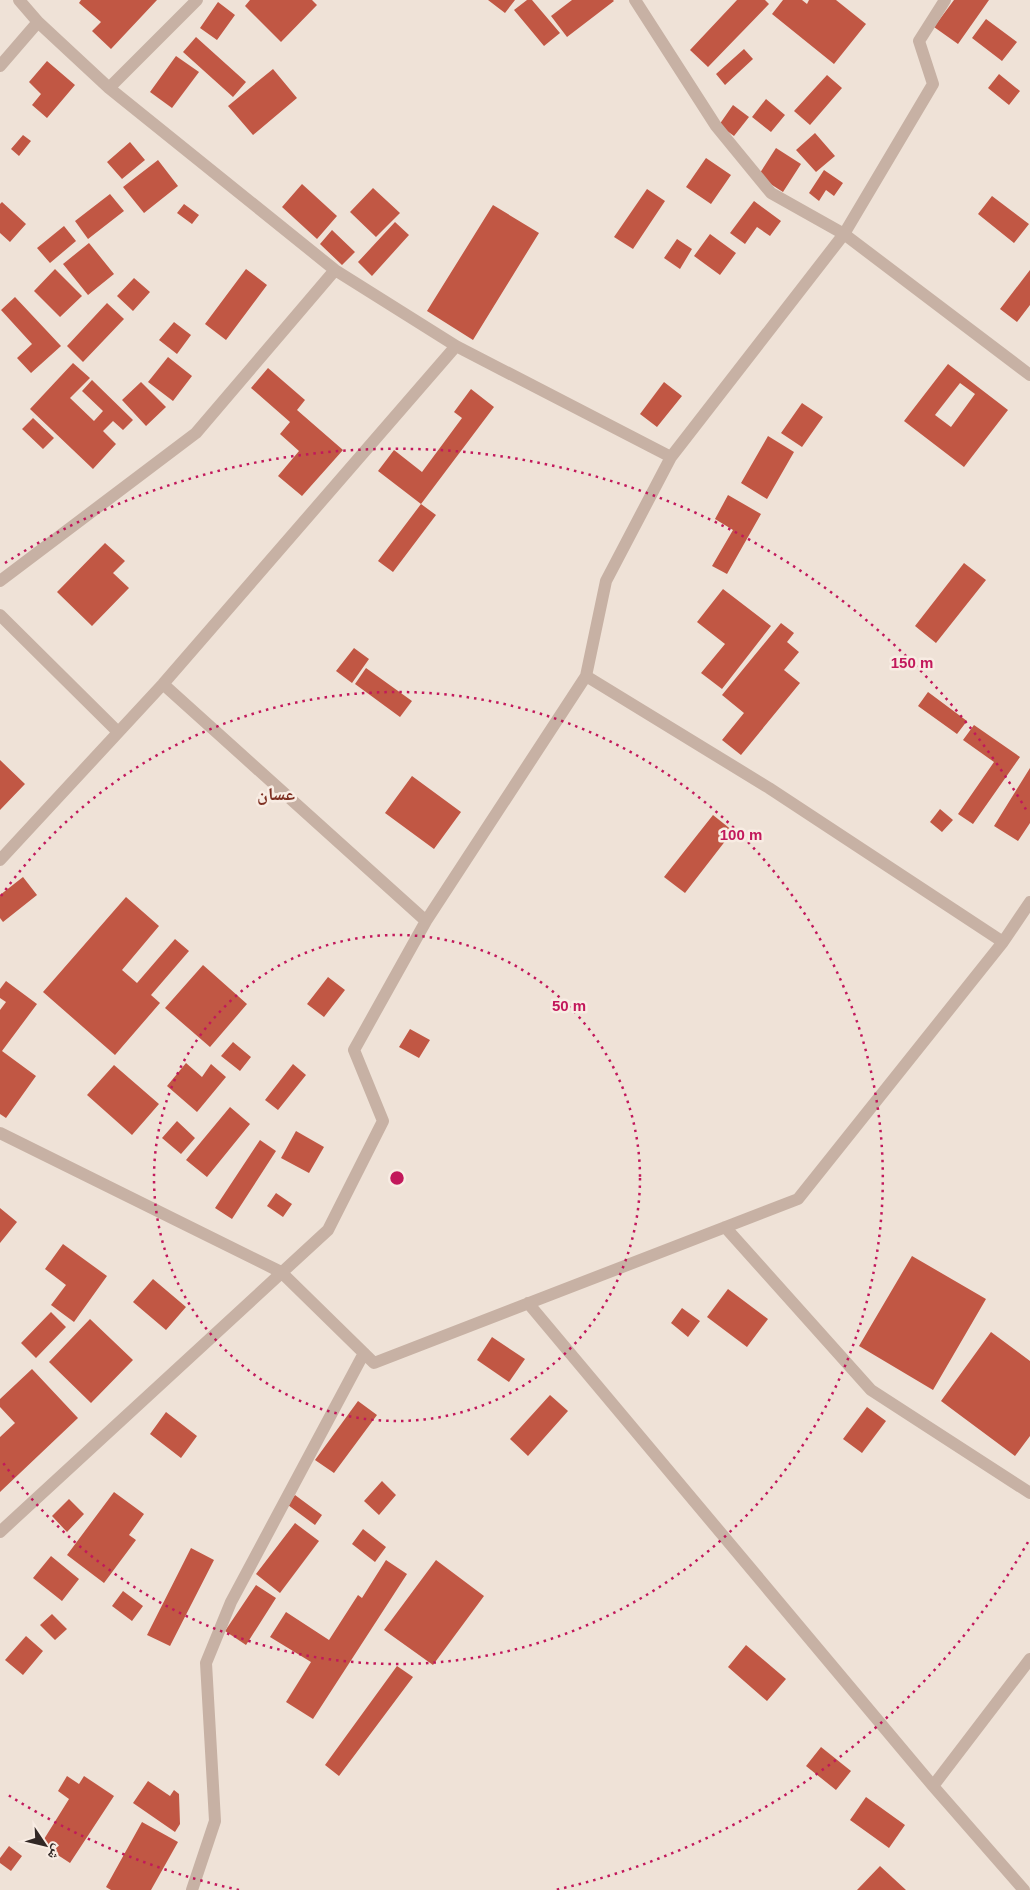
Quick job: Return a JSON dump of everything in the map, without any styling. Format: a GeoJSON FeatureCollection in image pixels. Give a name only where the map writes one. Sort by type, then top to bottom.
{"type":"FeatureCollection","features":[{"type":"Feature","properties":{"kind":"street"},"geometry":{"type":"LineString","coordinates":[[19,0],[38,22],[109,88],[335,270],[456,346],[671,457]]}},
{"type":"Feature","properties":{"kind":"street"},"geometry":{"type":"LineString","coordinates":[[109,88],[197,0]]}},
{"type":"Feature","properties":{"kind":"street"},"geometry":{"type":"LineString","coordinates":[[635,0],[716,126],[770,193],[844,234],[1030,375]]}},
{"type":"Feature","properties":{"kind":"street"},"geometry":{"type":"LineString","coordinates":[[0,1532],[328,1230],[383,1120],[354,1050],[426,921],[586,676],[606,581],[671,457],[844,234],[933,84],[919,41],[945,0]]}},
{"type":"Feature","properties":{"kind":"street"},"geometry":{"type":"LineString","coordinates":[[0,66],[38,22]]}},
{"type":"Feature","properties":{"kind":"street"},"geometry":{"type":"LineString","coordinates":[[0,581],[196,433],[335,270]]}},
{"type":"Feature","properties":{"kind":"street"},"geometry":{"type":"LineString","coordinates":[[0,860],[162,684],[456,346]]}},
{"type":"Feature","properties":{"kind":"street"},"geometry":{"type":"LineString","coordinates":[[0,615],[118,732]]}},
{"type":"Feature","properties":{"kind":"street"},"geometry":{"type":"LineString","coordinates":[[586,676],[769,788],[1003,942]]}},
{"type":"Feature","properties":{"kind":"street"},"geometry":{"type":"LineString","coordinates":[[162,684],[426,921]]}},
{"type":"Feature","properties":{"kind":"street"},"geometry":{"type":"LineString","coordinates":[[0,1133],[282,1272],[374,1363],[798,1199],[1003,942],[1030,902]]}},
{"type":"Feature","properties":{"kind":"street"},"geometry":{"type":"LineString","coordinates":[[725,1227],[872,1390],[1030,1493]]}},
{"type":"Feature","properties":{"kind":"street"},"geometry":{"type":"LineString","coordinates":[[528,1303],[933,1786],[1024,1890]]}},
{"type":"Feature","properties":{"kind":"street"},"geometry":{"type":"LineString","coordinates":[[192,1890],[215,1821],[206,1663],[231,1602],[364,1354]]}},
{"type":"Feature","properties":{"kind":"street"},"geometry":{"type":"LineString","coordinates":[[933,1786],[1030,1659]]}},
{"type":"Feature","properties":{"kind":"building"},"geometry":{"type":"Polygon","coordinates":[[[81,0],[157,0],[111,49],[92,31],[101,22],[79,3],[81,0]]]}},
{"type":"Feature","properties":{"kind":"building"},"geometry":{"type":"Polygon","coordinates":[[[250,0],[312,0],[317,5],[281,42],[245,6],[250,0]]]}},
{"type":"Feature","properties":{"kind":"building"},"geometry":{"type":"Polygon","coordinates":[[[488,0],[515,0],[505,13],[488,0]]]}},
{"type":"Feature","properties":{"kind":"building"},"geometry":{"type":"Polygon","coordinates":[[[527,0],[532,0],[560,33],[544,46],[514,10],[527,0]]]}},
{"type":"Feature","properties":{"kind":"building"},"geometry":{"type":"Polygon","coordinates":[[[572,0],[614,1],[567,37],[551,16],[572,0]]]}},
{"type":"Feature","properties":{"kind":"building"},"geometry":{"type":"Polygon","coordinates":[[[737,0],[765,0],[769,4],[708,67],[690,50],[737,0]]]}},
{"type":"Feature","properties":{"kind":"building"},"geometry":{"type":"Polygon","coordinates":[[[783,0],[802,0],[807,4],[809,0],[836,0],[866,24],[834,64],[772,14],[783,0]]]}},
{"type":"Feature","properties":{"kind":"building"},"geometry":{"type":"Polygon","coordinates":[[[954,0],[989,0],[958,44],[934,27],[954,0]]]}},
{"type":"Feature","properties":{"kind":"building"},"geometry":{"type":"Polygon","coordinates":[[[218,2],[235,15],[217,40],[200,28],[218,2]]]}},
{"type":"Feature","properties":{"kind":"building"},"geometry":{"type":"Polygon","coordinates":[[[986,19],[1017,42],[1002,61],[972,38],[986,19]]]}},
{"type":"Feature","properties":{"kind":"building"},"geometry":{"type":"Polygon","coordinates":[[[196,37],[246,82],[233,97],[183,52],[196,37]]]}},
{"type":"Feature","properties":{"kind":"building"},"geometry":{"type":"Polygon","coordinates":[[[744,49],[753,59],[725,85],[716,74],[744,49]]]}},
{"type":"Feature","properties":{"kind":"building"},"geometry":{"type":"Polygon","coordinates":[[[176,56],[199,72],[172,108],[150,92],[176,56]]]}},
{"type":"Feature","properties":{"kind":"building"},"geometry":{"type":"Polygon","coordinates":[[[47,61],[75,85],[47,118],[32,105],[41,94],[29,82],[47,61]]]}},
{"type":"Feature","properties":{"kind":"building"},"geometry":{"type":"Polygon","coordinates":[[[273,69],[297,98],[253,135],[228,106],[273,69]]]}},
{"type":"Feature","properties":{"kind":"building"},"geometry":{"type":"Polygon","coordinates":[[[999,74],[1020,91],[1009,105],[988,88],[999,74]]]}},
{"type":"Feature","properties":{"kind":"building"},"geometry":{"type":"Polygon","coordinates":[[[827,75],[842,88],[810,125],[794,111],[827,75]]]}},
{"type":"Feature","properties":{"kind":"building"},"geometry":{"type":"Polygon","coordinates":[[[766,99],[785,115],[771,132],[752,117],[766,99]]]}},
{"type":"Feature","properties":{"kind":"building"},"geometry":{"type":"Polygon","coordinates":[[[733,105],[749,117],[734,136],[719,125],[733,105]]]}},
{"type":"Feature","properties":{"kind":"building"},"geometry":{"type":"Polygon","coordinates":[[[815,133],[835,156],[816,172],[796,150],[815,133]]]}},
{"type":"Feature","properties":{"kind":"building"},"geometry":{"type":"Polygon","coordinates":[[[23,135],[31,141],[19,156],[11,149],[23,135]]]}},
{"type":"Feature","properties":{"kind":"building"},"geometry":{"type":"Polygon","coordinates":[[[130,142],[145,160],[122,179],[107,162],[130,142]]]}},
{"type":"Feature","properties":{"kind":"building"},"geometry":{"type":"Polygon","coordinates":[[[776,148],[801,164],[783,192],[758,176],[776,148]]]}},
{"type":"Feature","properties":{"kind":"building"},"geometry":{"type":"Polygon","coordinates":[[[706,158],[731,175],[711,204],[686,187],[706,158]]]}},
{"type":"Feature","properties":{"kind":"building"},"geometry":{"type":"Polygon","coordinates":[[[158,160],[178,186],[144,213],[123,187],[158,160]]]}},
{"type":"Feature","properties":{"kind":"building"},"geometry":{"type":"Polygon","coordinates":[[[824,170],[843,183],[834,196],[826,190],[819,201],[809,193],[824,170]]]}},
{"type":"Feature","properties":{"kind":"building"},"geometry":{"type":"Polygon","coordinates":[[[302,184],[337,216],[317,239],[282,207],[302,184]]]}},
{"type":"Feature","properties":{"kind":"building"},"geometry":{"type":"Polygon","coordinates":[[[373,188],[400,213],[376,237],[350,212],[373,188]]]}},
{"type":"Feature","properties":{"kind":"building"},"geometry":{"type":"Polygon","coordinates":[[[647,189],[665,201],[633,249],[614,237],[647,189]]]}},
{"type":"Feature","properties":{"kind":"building"},"geometry":{"type":"Polygon","coordinates":[[[110,194],[124,211],[88,239],[75,221],[110,194]]]}},
{"type":"Feature","properties":{"kind":"building"},"geometry":{"type":"Polygon","coordinates":[[[992,196],[1029,224],[1014,243],[978,214],[992,196]]]}},
{"type":"Feature","properties":{"kind":"building"},"geometry":{"type":"Polygon","coordinates":[[[754,201],[781,221],[770,236],[757,227],[745,244],[730,233],[754,201]]]}},
{"type":"Feature","properties":{"kind":"building"},"geometry":{"type":"Polygon","coordinates":[[[2,202],[26,224],[10,242],[0,233],[0,204],[2,202]]]}},
{"type":"Feature","properties":{"kind":"building"},"geometry":{"type":"Polygon","coordinates":[[[184,204],[199,215],[192,224],[177,213],[184,204]]]}},
{"type":"Feature","properties":{"kind":"building"},"geometry":{"type":"Polygon","coordinates":[[[493,205],[539,233],[473,340],[427,311],[493,205]]]}},
{"type":"Feature","properties":{"kind":"building"},"geometry":{"type":"Polygon","coordinates":[[[395,222],[409,235],[372,276],[358,262],[395,222]]]}},
{"type":"Feature","properties":{"kind":"building"},"geometry":{"type":"Polygon","coordinates":[[[64,226],[76,241],[50,263],[37,248],[64,226]]]}},
{"type":"Feature","properties":{"kind":"building"},"geometry":{"type":"Polygon","coordinates":[[[332,230],[355,252],[342,265],[320,244],[332,230]]]}},
{"type":"Feature","properties":{"kind":"building"},"geometry":{"type":"Polygon","coordinates":[[[710,234],[736,253],[720,275],[694,256],[710,234]]]}},
{"type":"Feature","properties":{"kind":"building"},"geometry":{"type":"Polygon","coordinates":[[[677,239],[692,249],[680,269],[664,258],[677,239]]]}},
{"type":"Feature","properties":{"kind":"building"},"geometry":{"type":"Polygon","coordinates":[[[89,243],[114,274],[88,295],[63,264],[89,243]]]}},
{"type":"Feature","properties":{"kind":"building"},"geometry":{"type":"Polygon","coordinates":[[[55,269],[82,296],[60,317],[34,291],[55,269]]]}},
{"type":"Feature","properties":{"kind":"building"},"geometry":{"type":"Polygon","coordinates":[[[246,269],[267,285],[226,340],[205,324],[246,269]]]}},
{"type":"Feature","properties":{"kind":"building"},"geometry":{"type":"Polygon","coordinates":[[[1030,270],[1030,305],[1017,322],[1000,309],[1030,270]]]}},
{"type":"Feature","properties":{"kind":"building"},"geometry":{"type":"Polygon","coordinates":[[[134,278],[150,292],[133,311],[117,296],[134,278]]]}},
{"type":"Feature","properties":{"kind":"building"},"geometry":{"type":"Polygon","coordinates":[[[15,297],[61,346],[31,373],[17,358],[32,344],[1,310],[15,297]]]}},
{"type":"Feature","properties":{"kind":"building"},"geometry":{"type":"Polygon","coordinates":[[[107,303],[124,319],[83,362],[67,346],[107,303]]]}},
{"type":"Feature","properties":{"kind":"building"},"geometry":{"type":"Polygon","coordinates":[[[174,322],[191,335],[177,354],[159,340],[174,322]]]}},
{"type":"Feature","properties":{"kind":"building"},"geometry":{"type":"Polygon","coordinates":[[[168,357],[192,376],[173,401],[148,382],[168,357]]]}},
{"type":"Feature","properties":{"kind":"building"},"geometry":{"type":"Polygon","coordinates":[[[73,363],[90,378],[70,398],[94,421],[103,411],[82,391],[92,380],[133,420],[123,430],[113,421],[103,431],[116,444],[93,469],[30,409],[73,363]]]}},
{"type":"Feature","properties":{"kind":"building"},"geometry":{"type":"Polygon","coordinates":[[[948,364],[1008,410],[964,467],[904,421],[948,364]],[[960,383],[935,415],[951,427],[975,394],[960,383]]]}},
{"type":"Feature","properties":{"kind":"building"},"geometry":{"type":"Polygon","coordinates":[[[268,368],[305,400],[297,410],[343,450],[302,496],[278,476],[299,451],[280,434],[290,422],[251,388],[268,368]]]}},
{"type":"Feature","properties":{"kind":"building"},"geometry":{"type":"Polygon","coordinates":[[[141,382],[166,407],[146,426],[122,400],[141,382]]]}},
{"type":"Feature","properties":{"kind":"building"},"geometry":{"type":"Polygon","coordinates":[[[664,382],[682,396],[657,427],[640,414],[664,382]]]}},
{"type":"Feature","properties":{"kind":"building"},"geometry":{"type":"Polygon","coordinates":[[[471,389],[494,407],[421,504],[378,471],[394,450],[422,472],[462,418],[454,412],[471,389]]]}},
{"type":"Feature","properties":{"kind":"building"},"geometry":{"type":"Polygon","coordinates":[[[802,403],[823,417],[802,447],[781,433],[802,403]]]}},
{"type":"Feature","properties":{"kind":"building"},"geometry":{"type":"Polygon","coordinates":[[[33,418],[54,438],[43,449],[22,429],[33,418]]]}},
{"type":"Feature","properties":{"kind":"building"},"geometry":{"type":"Polygon","coordinates":[[[768,436],[794,452],[767,499],[741,483],[768,436]]]}},
{"type":"Feature","properties":{"kind":"building"},"geometry":{"type":"Polygon","coordinates":[[[728,495],[761,514],[727,574],[712,566],[733,530],[715,519],[728,495]]]}},
{"type":"Feature","properties":{"kind":"building"},"geometry":{"type":"Polygon","coordinates":[[[421,504],[436,515],[393,572],[378,561],[421,504]]]}},
{"type":"Feature","properties":{"kind":"building"},"geometry":{"type":"Polygon","coordinates":[[[105,543],[125,561],[113,573],[129,588],[92,626],[57,592],[105,543]]]}},
{"type":"Feature","properties":{"kind":"building"},"geometry":{"type":"Polygon","coordinates":[[[964,563],[986,580],[936,643],[915,626],[964,563]]]}},
{"type":"Feature","properties":{"kind":"building"},"geometry":{"type":"Polygon","coordinates":[[[723,589],[771,626],[722,689],[701,673],[725,644],[697,622],[723,589]]]}},
{"type":"Feature","properties":{"kind":"building"},"geometry":{"type":"Polygon","coordinates":[[[781,623],[794,633],[787,642],[799,652],[784,670],[800,683],[741,755],[722,740],[744,713],[722,695],[781,623]]]}},
{"type":"Feature","properties":{"kind":"building"},"geometry":{"type":"Polygon","coordinates":[[[354,648],[369,659],[352,683],[336,671],[354,648]]]}},
{"type":"Feature","properties":{"kind":"building"},"geometry":{"type":"Polygon","coordinates":[[[366,668],[412,701],[400,717],[355,684],[366,668]]]}},
{"type":"Feature","properties":{"kind":"building"},"geometry":{"type":"Polygon","coordinates":[[[928,692],[967,721],[957,734],[918,706],[928,692]]]}},
{"type":"Feature","properties":{"kind":"building"},"geometry":{"type":"Polygon","coordinates":[[[974,725],[1020,757],[973,824],[958,814],[994,762],[963,740],[974,725]]]}},
{"type":"Feature","properties":{"kind":"building"},"geometry":{"type":"Polygon","coordinates":[[[0,760],[25,784],[0,810],[0,760]]]}},
{"type":"Feature","properties":{"kind":"building"},"geometry":{"type":"Polygon","coordinates":[[[1030,768],[1030,823],[1018,841],[994,826],[1030,768]]]}},
{"type":"Feature","properties":{"kind":"building"},"geometry":{"type":"Polygon","coordinates":[[[412,776],[461,812],[434,849],[385,813],[412,776]]]}},
{"type":"Feature","properties":{"kind":"building"},"geometry":{"type":"Polygon","coordinates":[[[940,809],[953,820],[942,832],[930,822],[940,809]]]}},
{"type":"Feature","properties":{"kind":"building"},"geometry":{"type":"Polygon","coordinates":[[[713,815],[733,831],[685,893],[664,877],[713,815]]]}},
{"type":"Feature","properties":{"kind":"building"},"geometry":{"type":"Polygon","coordinates":[[[23,877],[37,895],[3,922],[0,918],[0,895],[23,877]]]}},
{"type":"Feature","properties":{"kind":"building"},"geometry":{"type":"Polygon","coordinates":[[[126,897],[159,926],[122,970],[137,983],[175,939],[189,951],[151,995],[160,1003],[115,1055],[43,992],[126,897]]]}},
{"type":"Feature","properties":{"kind":"building"},"geometry":{"type":"Polygon","coordinates":[[[203,965],[247,1004],[210,1047],[165,1008],[203,965]]]}},
{"type":"Feature","properties":{"kind":"building"},"geometry":{"type":"Polygon","coordinates":[[[328,977],[345,990],[324,1017],[307,1004],[328,977]]]}},
{"type":"Feature","properties":{"kind":"building"},"geometry":{"type":"Polygon","coordinates":[[[6,981],[37,1004],[2,1051],[36,1076],[6,1118],[0,1114],[0,1010],[6,1002],[0,998],[0,989],[6,981]]]}},
{"type":"Feature","properties":{"kind":"building"},"geometry":{"type":"Polygon","coordinates":[[[410,1029],[430,1040],[419,1058],[399,1047],[410,1029]]]}},
{"type":"Feature","properties":{"kind":"building"},"geometry":{"type":"Polygon","coordinates":[[[233,1042],[251,1057],[240,1071],[221,1056],[233,1042]]]}},
{"type":"Feature","properties":{"kind":"building"},"geometry":{"type":"Polygon","coordinates":[[[186,1063],[202,1077],[211,1064],[226,1077],[197,1112],[167,1086],[186,1063]]]}},
{"type":"Feature","properties":{"kind":"building"},"geometry":{"type":"Polygon","coordinates":[[[293,1064],[306,1075],[278,1110],[265,1100],[293,1064]]]}},
{"type":"Feature","properties":{"kind":"building"},"geometry":{"type":"Polygon","coordinates":[[[114,1065],[159,1104],[132,1135],[87,1095],[114,1065]]]}},
{"type":"Feature","properties":{"kind":"building"},"geometry":{"type":"Polygon","coordinates":[[[230,1107],[250,1124],[207,1177],[186,1160],[230,1107]]]}},
{"type":"Feature","properties":{"kind":"building"},"geometry":{"type":"Polygon","coordinates":[[[177,1121],[195,1138],[181,1154],[162,1138],[177,1121]]]}},
{"type":"Feature","properties":{"kind":"building"},"geometry":{"type":"Polygon","coordinates":[[[296,1131],[324,1147],[309,1173],[281,1158],[296,1131]]]}},
{"type":"Feature","properties":{"kind":"building"},"geometry":{"type":"Polygon","coordinates":[[[260,1140],[276,1151],[232,1219],[215,1208],[260,1140]]]}},
{"type":"Feature","properties":{"kind":"building"},"geometry":{"type":"Polygon","coordinates":[[[276,1193],[292,1204],[283,1217],[267,1206],[276,1193]]]}},
{"type":"Feature","properties":{"kind":"building"},"geometry":{"type":"Polygon","coordinates":[[[0,1208],[17,1222],[0,1243],[0,1208]]]}},
{"type":"Feature","properties":{"kind":"building"},"geometry":{"type":"Polygon","coordinates":[[[63,1244],[107,1276],[74,1322],[51,1305],[66,1285],[45,1269],[63,1244]]]}},
{"type":"Feature","properties":{"kind":"building"},"geometry":{"type":"Polygon","coordinates":[[[912,1256],[986,1299],[933,1390],[859,1346],[912,1256]]]}},
{"type":"Feature","properties":{"kind":"building"},"geometry":{"type":"Polygon","coordinates":[[[153,1279],[186,1307],[166,1330],[133,1302],[153,1279]]]}},
{"type":"Feature","properties":{"kind":"building"},"geometry":{"type":"Polygon","coordinates":[[[728,1289],[768,1319],[747,1347],[707,1317],[728,1289]]]}},
{"type":"Feature","properties":{"kind":"building"},"geometry":{"type":"Polygon","coordinates":[[[682,1308],[700,1321],[688,1337],[671,1323],[682,1308]]]}},
{"type":"Feature","properties":{"kind":"building"},"geometry":{"type":"Polygon","coordinates":[[[51,1312],[66,1327],[36,1358],[21,1343],[51,1312]]]}},
{"type":"Feature","properties":{"kind":"building"},"geometry":{"type":"Polygon","coordinates":[[[90,1319],[133,1360],[91,1403],[49,1362],[90,1319]]]}},
{"type":"Feature","properties":{"kind":"building"},"geometry":{"type":"Polygon","coordinates":[[[991,1332],[1030,1361],[1030,1436],[1015,1456],[941,1401],[991,1332]]]}},
{"type":"Feature","properties":{"kind":"building"},"geometry":{"type":"Polygon","coordinates":[[[492,1337],[525,1359],[509,1382],[477,1360],[492,1337]]]}},
{"type":"Feature","properties":{"kind":"building"},"geometry":{"type":"Polygon","coordinates":[[[32,1369],[78,1418],[0,1492],[0,1437],[15,1423],[0,1407],[0,1399],[32,1369]]]}},
{"type":"Feature","properties":{"kind":"building"},"geometry":{"type":"Polygon","coordinates":[[[550,1395],[568,1411],[528,1456],[510,1439],[550,1395]]]}},
{"type":"Feature","properties":{"kind":"building"},"geometry":{"type":"Polygon","coordinates":[[[358,1401],[377,1415],[334,1473],[315,1460],[358,1401]]]}},
{"type":"Feature","properties":{"kind":"building"},"geometry":{"type":"Polygon","coordinates":[[[867,1407],[886,1421],[862,1453],[843,1439],[867,1407]]]}},
{"type":"Feature","properties":{"kind":"building"},"geometry":{"type":"Polygon","coordinates":[[[166,1412],[197,1436],[181,1458],[150,1434],[166,1412]]]}},
{"type":"Feature","properties":{"kind":"building"},"geometry":{"type":"Polygon","coordinates":[[[382,1481],[396,1495],[379,1515],[364,1501],[382,1481]]]}},
{"type":"Feature","properties":{"kind":"building"},"geometry":{"type":"Polygon","coordinates":[[[114,1492],[144,1514],[129,1535],[136,1540],[104,1583],[67,1555],[114,1492]]]}},
{"type":"Feature","properties":{"kind":"building"},"geometry":{"type":"Polygon","coordinates":[[[295,1495],[322,1515],[315,1525],[288,1505],[295,1495]]]}},
{"type":"Feature","properties":{"kind":"building"},"geometry":{"type":"Polygon","coordinates":[[[69,1499],[84,1514],[67,1532],[52,1516],[69,1499]]]}},
{"type":"Feature","properties":{"kind":"building"},"geometry":{"type":"Polygon","coordinates":[[[295,1523],[319,1541],[280,1593],[256,1574],[295,1523]]]}},
{"type":"Feature","properties":{"kind":"building"},"geometry":{"type":"Polygon","coordinates":[[[363,1529],[386,1547],[375,1562],[352,1544],[363,1529]]]}},
{"type":"Feature","properties":{"kind":"building"},"geometry":{"type":"Polygon","coordinates":[[[191,1548],[214,1560],[170,1646],[147,1635],[191,1548]]]}},
{"type":"Feature","properties":{"kind":"building"},"geometry":{"type":"Polygon","coordinates":[[[51,1556],[79,1579],[62,1601],[33,1578],[51,1556]]]}},
{"type":"Feature","properties":{"kind":"building"},"geometry":{"type":"Polygon","coordinates":[[[386,1560],[407,1574],[313,1719],[286,1702],[311,1662],[270,1637],[286,1612],[329,1640],[358,1595],[362,1598],[386,1560]]]}},
{"type":"Feature","properties":{"kind":"building"},"geometry":{"type":"Polygon","coordinates":[[[436,1560],[484,1596],[433,1665],[384,1630],[436,1560]]]}},
{"type":"Feature","properties":{"kind":"building"},"geometry":{"type":"Polygon","coordinates":[[[256,1585],[276,1598],[246,1645],[225,1631],[256,1585]]]}},
{"type":"Feature","properties":{"kind":"building"},"geometry":{"type":"Polygon","coordinates":[[[123,1591],[143,1606],[132,1621],[112,1606],[123,1591]]]}},
{"type":"Feature","properties":{"kind":"building"},"geometry":{"type":"Polygon","coordinates":[[[52,1614],[67,1629],[55,1640],[40,1625],[52,1614]]]}},
{"type":"Feature","properties":{"kind":"building"},"geometry":{"type":"Polygon","coordinates":[[[26,1636],[43,1651],[23,1675],[5,1660],[26,1636]]]}},
{"type":"Feature","properties":{"kind":"building"},"geometry":{"type":"Polygon","coordinates":[[[746,1645],[786,1679],[767,1701],[728,1667],[746,1645]]]}},
{"type":"Feature","properties":{"kind":"building"},"geometry":{"type":"Polygon","coordinates":[[[397,1666],[413,1677],[339,1776],[325,1765],[397,1666]]]}},
{"type":"Feature","properties":{"kind":"building"},"geometry":{"type":"Polygon","coordinates":[[[821,1747],[851,1771],[836,1790],[806,1766],[821,1747]]]}},
{"type":"Feature","properties":{"kind":"building"},"geometry":{"type":"Polygon","coordinates":[[[67,1776],[79,1784],[84,1776],[114,1796],[70,1863],[41,1844],[69,1799],[58,1791],[67,1776]]]}},
{"type":"Feature","properties":{"kind":"building"},"geometry":{"type":"Polygon","coordinates":[[[148,1781],[170,1796],[174,1790],[179,1794],[180,1824],[175,1832],[133,1803],[148,1781]]]}},
{"type":"Feature","properties":{"kind":"building"},"geometry":{"type":"Polygon","coordinates":[[[866,1797],[905,1825],[889,1848],[850,1820],[866,1797]]]}},
{"type":"Feature","properties":{"kind":"building"},"geometry":{"type":"Polygon","coordinates":[[[142,1822],[178,1842],[151,1890],[111,1890],[106,1887],[142,1822]]]}},
{"type":"Feature","properties":{"kind":"building"},"geometry":{"type":"Polygon","coordinates":[[[9,1846],[22,1856],[11,1871],[0,1863],[0,1858],[9,1846]]]}},
{"type":"Feature","properties":{"kind":"building"},"geometry":{"type":"Polygon","coordinates":[[[880,1866],[906,1890],[857,1890],[880,1866]]]}},
{"type":"Feature","properties":{"kind":"district","name":"عسان"},"geometry":{"type":"Point","coordinates":[276,794]}}]}
